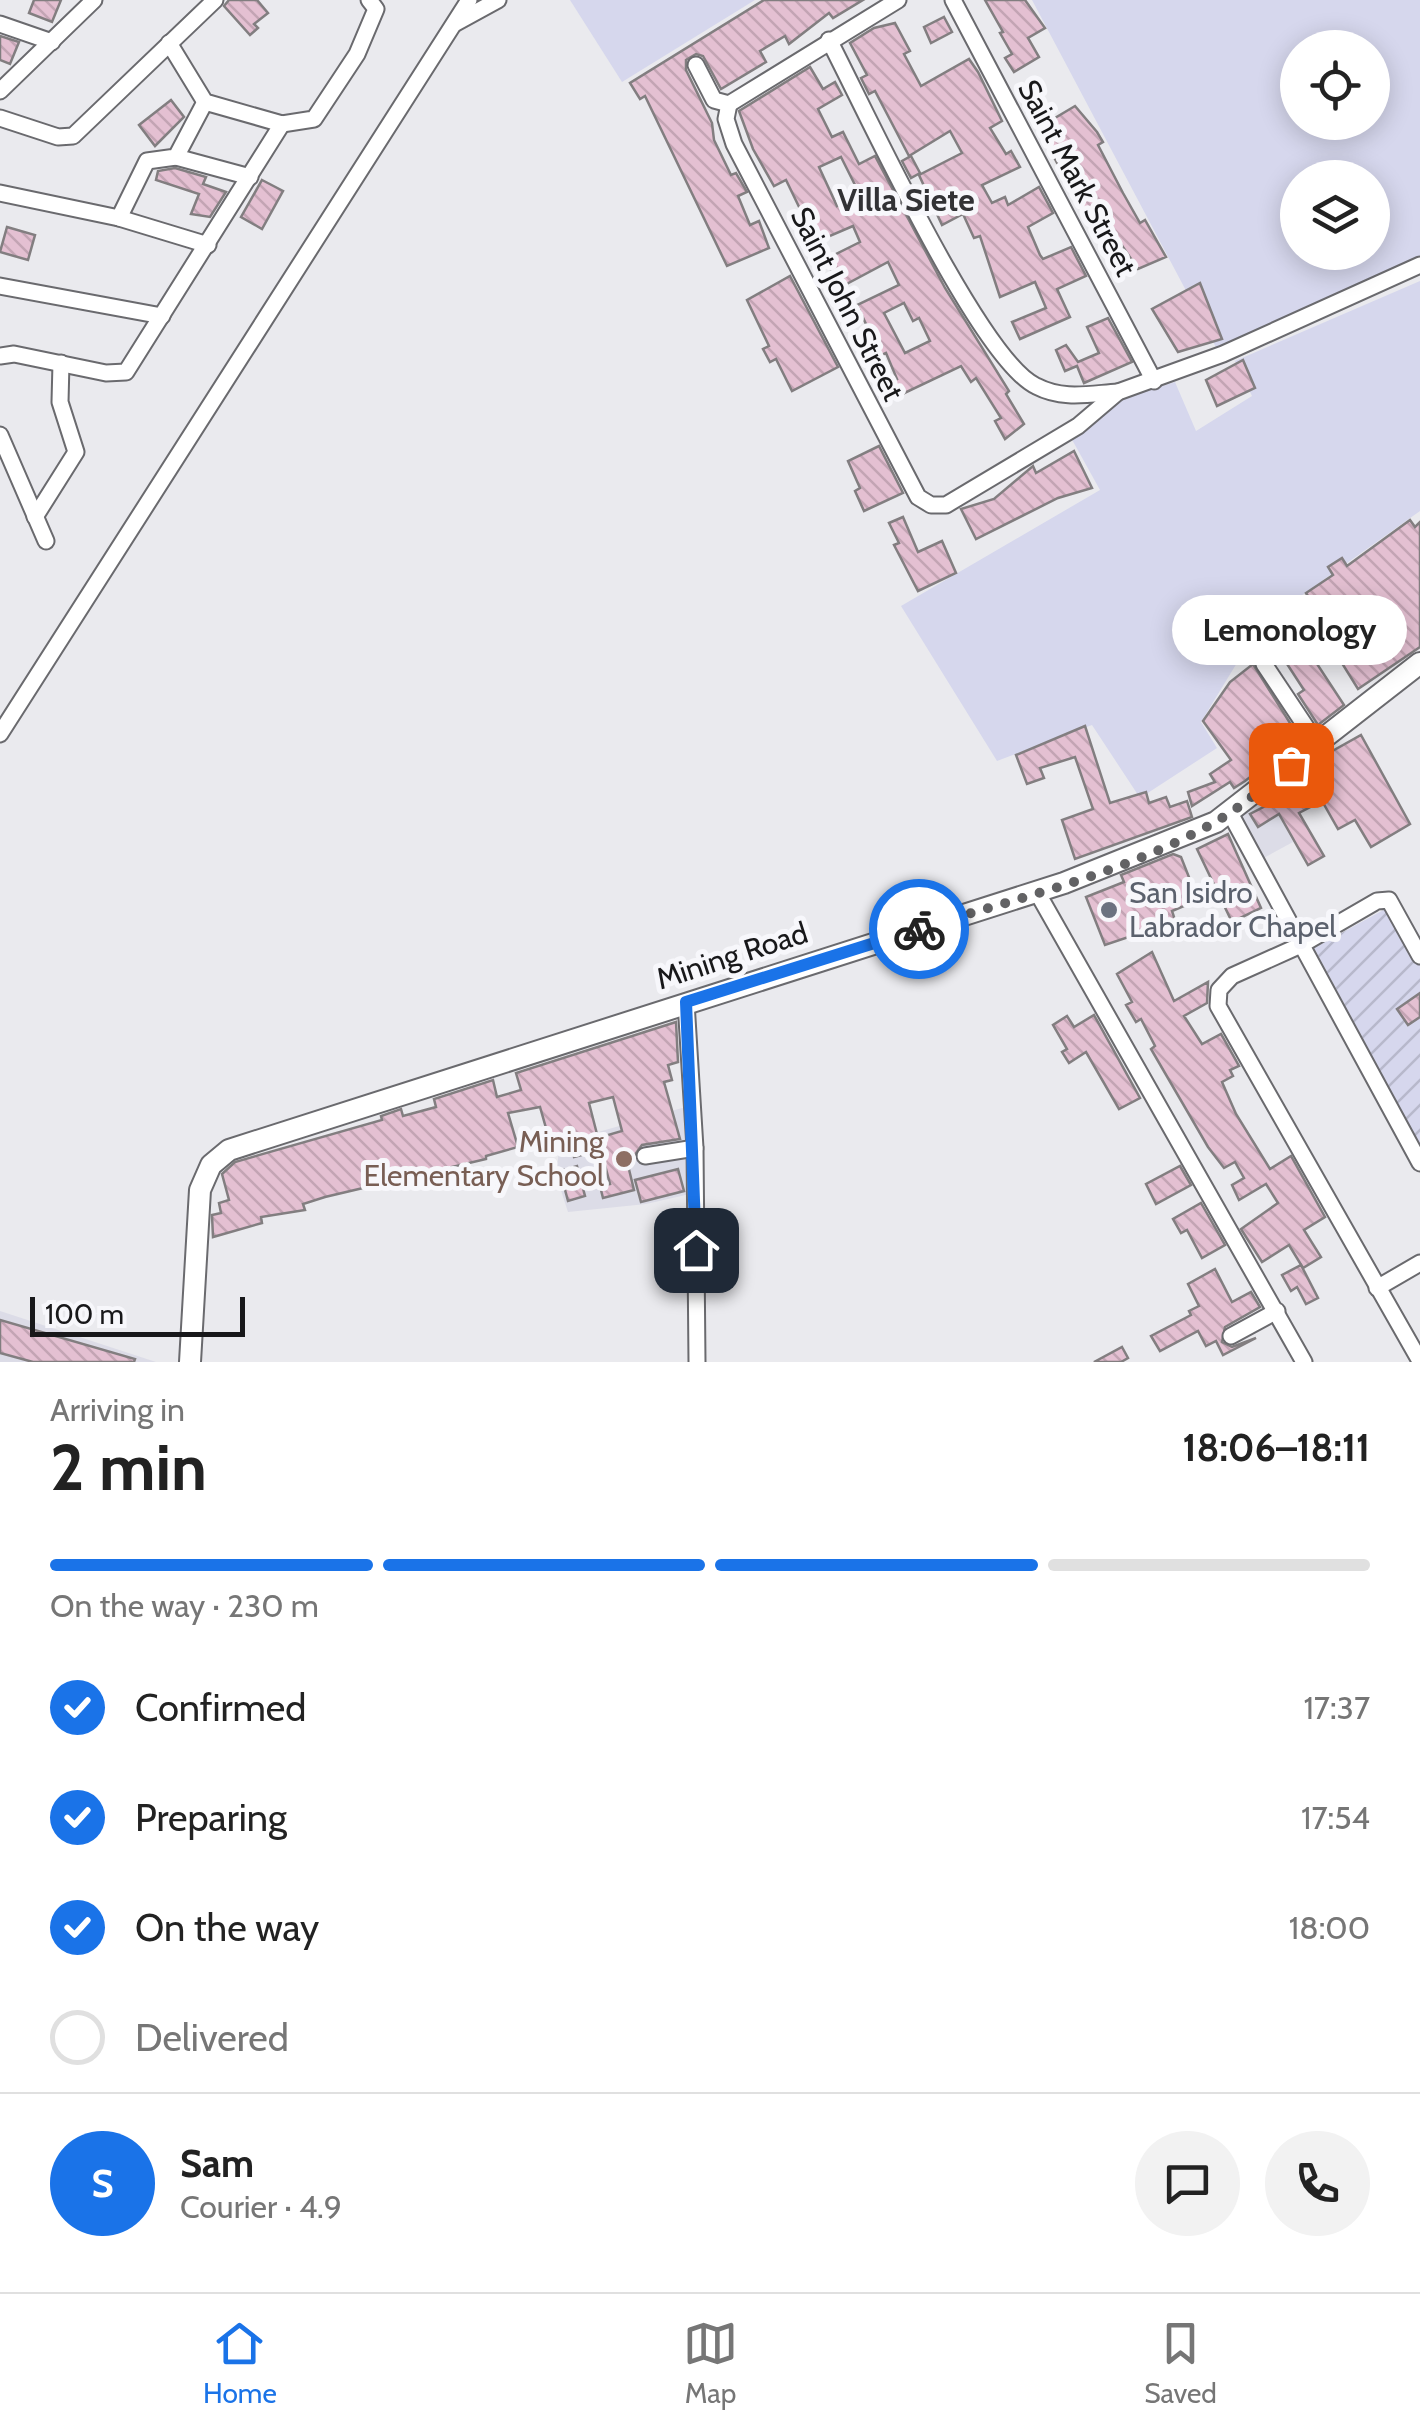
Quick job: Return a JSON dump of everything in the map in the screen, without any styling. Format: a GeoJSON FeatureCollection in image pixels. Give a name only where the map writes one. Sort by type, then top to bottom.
{"type":"FeatureCollection","features":[{"type":"Feature","properties":{"kind":"street"},"geometry":{"type":"LineString","coordinates":[[0,92],[94,0]]}},
{"type":"Feature","properties":{"kind":"street"},"geometry":{"type":"LineString","coordinates":[[0,118],[70,137],[215,0]]}},
{"type":"Feature","properties":{"kind":"street"},"geometry":{"type":"LineString","coordinates":[[170,42],[205,102],[282,124],[301,123],[321,111],[374,23],[376,9],[369,0]]}},
{"type":"Feature","properties":{"kind":"street"},"geometry":{"type":"LineString","coordinates":[[0,734],[453,26],[476,3],[498,0]]}},
{"type":"Feature","properties":{"kind":"street"},"geometry":{"type":"LineString","coordinates":[[696,65],[714,100],[729,104],[898,0]]}},
{"type":"Feature","properties":{"kind":"street","name":"Saint Mark Street"},"geometry":{"type":"LineString","coordinates":[[953,0],[1154,381]]}},
{"type":"Feature","properties":{"kind":"street"},"geometry":{"type":"LineString","coordinates":[[0,24],[52,42]]}},
{"type":"Feature","properties":{"kind":"street"},"geometry":{"type":"LineString","coordinates":[[828,40],[962,296],[1011,369],[1032,385],[1064,397],[1118,392],[1154,381],[1420,265]]}},
{"type":"Feature","properties":{"kind":"street"},"geometry":{"type":"LineString","coordinates":[[176,158],[205,102]]}},
{"type":"Feature","properties":{"kind":"street","name":"Saint John Street"},"geometry":{"type":"LineString","coordinates":[[729,104],[726,119],[734,144],[846,366],[918,497],[931,505],[946,505],[1078,426]]}},
{"type":"Feature","properties":{"kind":"street"},"geometry":{"type":"LineString","coordinates":[[0,356],[14,354],[123,374],[282,124]]}},
{"type":"Feature","properties":{"kind":"street"},"geometry":{"type":"LineString","coordinates":[[119,218],[147,161],[176,158],[250,177]]}},
{"type":"Feature","properties":{"kind":"street"},"geometry":{"type":"LineString","coordinates":[[0,193],[119,218],[208,245]]}},
{"type":"Feature","properties":{"kind":"street"},"geometry":{"type":"LineString","coordinates":[[0,286],[162,316]]}},
{"type":"Feature","properties":{"kind":"street"},"geometry":{"type":"LineString","coordinates":[[36,517],[76,452],[60,402],[61,363]]}},
{"type":"Feature","properties":{"kind":"street"},"geometry":{"type":"LineString","coordinates":[[1064,397],[1078,426],[1118,392]]}},
{"type":"Feature","properties":{"kind":"street"},"geometry":{"type":"LineString","coordinates":[[0,435],[46,541]]}},
{"type":"Feature","properties":{"kind":"street","name":"Mining Road"},"geometry":{"type":"LineString","coordinates":[[190,1362],[198,1207],[204,1177],[219,1156],[1036,892],[1154,850],[1230,813],[1420,663]]}},
{"type":"Feature","properties":{"kind":"street"},"geometry":{"type":"LineString","coordinates":[[1264,664],[1318,744]]}},
{"type":"Feature","properties":{"kind":"street"},"geometry":{"type":"LineString","coordinates":[[1230,813],[1420,1163]]}},
{"type":"Feature","properties":{"kind":"street"},"geometry":{"type":"LineString","coordinates":[[1036,892],[1304,1362]]}},
{"type":"Feature","properties":{"kind":"street"},"geometry":{"type":"LineString","coordinates":[[1420,956],[1390,900],[1377,901],[1301,945],[1232,976],[1219,990],[1218,1006],[1420,1361]]}},
{"type":"Feature","properties":{"kind":"street"},"geometry":{"type":"LineString","coordinates":[[686,1002],[695,1148],[697,1362]]}},
{"type":"Feature","properties":{"kind":"street"},"geometry":{"type":"LineString","coordinates":[[646,1156],[695,1148]]}},
{"type":"Feature","properties":{"kind":"street"},"geometry":{"type":"LineString","coordinates":[[1377,1288],[1420,1263]]}},
{"type":"Feature","properties":{"kind":"street"},"geometry":{"type":"LineString","coordinates":[[1231,1336],[1277,1311]]}},
{"type":"Feature","properties":{"kind":"shaded area"},"geometry":{"type":"Polygon","coordinates":[[[570,0],[755,0],[622,82],[570,0]]]}},
{"type":"Feature","properties":{"kind":"shaded area"},"geometry":{"type":"Polygon","coordinates":[[[1032,0],[1420,0],[1420,258],[1218,351],[1032,0]]]}},
{"type":"Feature","properties":{"kind":"shaded area"},"geometry":{"type":"Polygon","coordinates":[[[1420,281],[1420,511],[1260,625],[1201,722],[1217,748],[1140,798],[1092,725],[997,761],[901,606],[1100,490],[1070,436],[1118,400],[1175,382],[1196,431],[1252,396],[1235,361],[1420,281]]]}},
{"type":"Feature","properties":{"kind":"shaded area"},"geometry":{"type":"Polygon","coordinates":[[[1268,794],[1293,842],[1262,859],[1240,814],[1268,794]]]}},
{"type":"Feature","properties":{"kind":"shaded area"},"geometry":{"type":"Polygon","coordinates":[[[1398,902],[1420,944],[1420,1144],[1314,948],[1398,902]]]}},
{"type":"Feature","properties":{"kind":"shaded area","name":"Mining Elementary School"},"geometry":{"type":"Polygon","coordinates":[[[689,1106],[690,1194],[646,1204],[568,1212],[556,1175],[560,1143],[689,1106]]]}},
{"type":"Feature","properties":{"kind":"shaded area"},"geometry":{"type":"Polygon","coordinates":[[[0,1311],[156,1362],[0,1362],[0,1311]]]}},
{"type":"Feature","properties":{"kind":"building"},"geometry":{"type":"Polygon","coordinates":[[[34,0],[61,0],[52,22],[29,13],[34,0]]]}},
{"type":"Feature","properties":{"kind":"building"},"geometry":{"type":"Polygon","coordinates":[[[229,0],[257,0],[268,13],[254,24],[258,28],[250,35],[224,6],[229,0]]]}},
{"type":"Feature","properties":{"kind":"building"},"geometry":{"type":"Polygon","coordinates":[[[764,0],[863,0],[833,18],[829,13],[789,44],[785,36],[760,51],[766,62],[721,89],[703,56],[696,54],[686,60],[686,70],[712,123],[714,140],[731,175],[736,173],[747,192],[738,196],[750,225],[759,221],[769,248],[727,266],[645,96],[640,99],[630,83],[764,0]]]}},
{"type":"Feature","properties":{"kind":"building"},"geometry":{"type":"Polygon","coordinates":[[[985,0],[1025,0],[1045,28],[1028,38],[1039,57],[1014,72],[1005,58],[1012,54],[985,0]]]}},
{"type":"Feature","properties":{"kind":"building"},"geometry":{"type":"Polygon","coordinates":[[[944,17],[952,32],[931,43],[924,27],[944,17]]]}},
{"type":"Feature","properties":{"kind":"building"},"geometry":{"type":"Polygon","coordinates":[[[895,23],[910,51],[904,54],[921,86],[969,59],[978,72],[1002,121],[990,128],[1006,154],[1011,151],[1020,167],[982,185],[992,203],[1005,197],[1008,205],[1039,187],[1053,213],[1028,227],[1040,255],[1043,259],[1071,247],[1086,276],[1057,289],[1070,317],[1020,339],[1012,322],[1046,308],[1035,282],[1000,297],[980,236],[974,238],[963,214],[942,225],[919,175],[962,153],[950,131],[909,156],[875,91],[869,94],[861,78],[867,75],[850,43],[874,28],[895,23]]]}},
{"type":"Feature","properties":{"kind":"building"},"geometry":{"type":"Polygon","coordinates":[[[0,36],[19,42],[10,64],[0,60],[0,36]]]}},
{"type":"Feature","properties":{"kind":"building"},"geometry":{"type":"Polygon","coordinates":[[[810,67],[823,89],[835,82],[842,95],[818,109],[832,137],[843,132],[859,164],[875,156],[1024,424],[1005,439],[995,421],[1001,418],[976,378],[971,382],[961,366],[894,398],[888,383],[897,379],[886,353],[875,358],[871,348],[876,345],[857,305],[899,285],[888,262],[839,288],[826,259],[860,242],[853,226],[816,242],[786,180],[774,186],[753,149],[739,111],[810,67]],[[841,157],[819,167],[837,206],[860,195],[841,157]],[[904,303],[884,313],[905,353],[930,341],[919,318],[913,321],[904,303]]]}},
{"type":"Feature","properties":{"kind":"building"},"geometry":{"type":"Polygon","coordinates":[[[171,100],[184,117],[155,146],[139,125],[171,100]]]}},
{"type":"Feature","properties":{"kind":"building"},"geometry":{"type":"Polygon","coordinates":[[[1075,106],[1097,132],[1103,142],[1098,145],[1123,193],[1140,223],[1145,220],[1166,257],[1138,269],[1097,209],[1085,216],[1046,142],[1058,135],[1050,121],[1075,106]]]}},
{"type":"Feature","properties":{"kind":"building"},"geometry":{"type":"Polygon","coordinates":[[[911,156],[920,173],[911,178],[902,161],[911,156]]]}},
{"type":"Feature","properties":{"kind":"building"},"geometry":{"type":"Polygon","coordinates":[[[175,168],[206,177],[203,184],[226,192],[210,217],[191,214],[199,194],[156,180],[158,171],[175,168]]]}},
{"type":"Feature","properties":{"kind":"building"},"geometry":{"type":"Polygon","coordinates":[[[262,180],[283,191],[262,229],[241,217],[262,180]]]}},
{"type":"Feature","properties":{"kind":"building"},"geometry":{"type":"Polygon","coordinates":[[[7,227],[35,235],[28,260],[0,252],[7,227]]]}},
{"type":"Feature","properties":{"kind":"building"},"geometry":{"type":"Polygon","coordinates":[[[790,276],[838,367],[792,391],[776,359],[770,362],[763,349],[769,346],[747,300],[790,276]]]}},
{"type":"Feature","properties":{"kind":"building"},"geometry":{"type":"Polygon","coordinates":[[[1200,283],[1222,339],[1178,352],[1152,309],[1200,283]]]}},
{"type":"Feature","properties":{"kind":"building"},"geometry":{"type":"Polygon","coordinates":[[[1108,318],[1132,362],[1084,383],[1077,366],[1065,371],[1056,350],[1066,345],[1078,362],[1099,353],[1087,327],[1108,318]]]}},
{"type":"Feature","properties":{"kind":"building"},"geometry":{"type":"Polygon","coordinates":[[[1243,360],[1255,388],[1217,406],[1206,380],[1243,360]]]}},
{"type":"Feature","properties":{"kind":"building"},"geometry":{"type":"Polygon","coordinates":[[[879,446],[903,493],[864,511],[855,491],[860,488],[848,461],[879,446]]]}},
{"type":"Feature","properties":{"kind":"building"},"geometry":{"type":"Polygon","coordinates":[[[1074,451],[1092,488],[1058,498],[976,539],[961,509],[994,499],[1033,466],[1036,473],[1074,451]]]}},
{"type":"Feature","properties":{"kind":"building"},"geometry":{"type":"Polygon","coordinates":[[[903,517],[918,552],[942,541],[956,573],[918,591],[894,545],[899,543],[889,523],[903,517]]]}},
{"type":"Feature","properties":{"kind":"building"},"geometry":{"type":"Polygon","coordinates":[[[1410,520],[1415,527],[1420,522],[1420,647],[1358,689],[1319,626],[1300,638],[1344,705],[1318,725],[1298,694],[1304,690],[1278,650],[1254,658],[1249,650],[1262,625],[1288,610],[1292,618],[1313,604],[1306,593],[1333,575],[1328,567],[1342,558],[1347,566],[1410,520]]]}},
{"type":"Feature","properties":{"kind":"building"},"geometry":{"type":"Polygon","coordinates":[[[1253,664],[1300,739],[1234,788],[1230,782],[1192,806],[1188,792],[1215,782],[1210,774],[1231,760],[1203,721],[1230,682],[1253,664]]]}},
{"type":"Feature","properties":{"kind":"building"},"geometry":{"type":"Polygon","coordinates":[[[1085,726],[1110,803],[1146,792],[1149,803],[1166,797],[1170,807],[1187,801],[1192,817],[1075,859],[1062,820],[1093,809],[1075,757],[1040,768],[1044,778],[1027,784],[1016,755],[1085,726]]]}},
{"type":"Feature","properties":{"kind":"building"},"geometry":{"type":"Polygon","coordinates":[[[1361,735],[1410,824],[1371,847],[1355,820],[1338,829],[1322,801],[1299,813],[1324,856],[1308,865],[1279,814],[1258,827],[1250,814],[1306,785],[1303,779],[1325,767],[1320,758],[1361,735]]]}},
{"type":"Feature","properties":{"kind":"building"},"geometry":{"type":"Polygon","coordinates":[[[1228,834],[1261,908],[1232,922],[1197,849],[1228,834]]]}},
{"type":"Feature","properties":{"kind":"building"},"geometry":{"type":"Polygon","coordinates":[[[1173,854],[1181,857],[1198,900],[1172,911],[1175,920],[1167,924],[1105,945],[1086,897],[1124,882],[1121,875],[1173,854]]]}},
{"type":"Feature","properties":{"kind":"building"},"geometry":{"type":"Polygon","coordinates":[[[1152,952],[1174,1001],[1208,982],[1207,1003],[1184,1016],[1202,1044],[1221,1034],[1239,1066],[1230,1070],[1233,1076],[1222,1082],[1236,1114],[1270,1169],[1291,1156],[1325,1217],[1304,1230],[1321,1257],[1303,1268],[1289,1245],[1262,1262],[1241,1229],[1278,1203],[1266,1184],[1239,1200],[1232,1185],[1244,1178],[1235,1162],[1224,1168],[1208,1147],[1151,1049],[1155,1046],[1141,1019],[1136,1022],[1126,1005],[1132,1002],[1117,974],[1152,952]]]}},
{"type":"Feature","properties":{"kind":"building"},"geometry":{"type":"Polygon","coordinates":[[[1420,993],[1420,1017],[1408,1025],[1397,1009],[1420,993]]]}},
{"type":"Feature","properties":{"kind":"building"},"geometry":{"type":"Polygon","coordinates":[[[1094,1015],[1140,1098],[1119,1109],[1086,1052],[1069,1063],[1062,1052],[1067,1049],[1053,1025],[1067,1016],[1074,1027],[1094,1015]]]}},
{"type":"Feature","properties":{"kind":"building"},"geometry":{"type":"Polygon","coordinates":[[[676,1022],[678,1062],[668,1065],[672,1080],[664,1082],[680,1139],[642,1145],[634,1156],[626,1157],[634,1190],[603,1198],[600,1186],[610,1184],[601,1150],[574,1157],[568,1138],[550,1142],[540,1107],[508,1113],[518,1147],[486,1159],[325,1197],[303,1204],[305,1210],[261,1217],[262,1223],[213,1237],[212,1215],[221,1213],[219,1203],[229,1200],[222,1174],[235,1162],[382,1120],[381,1116],[401,1109],[403,1116],[436,1107],[434,1099],[493,1080],[497,1097],[521,1090],[516,1073],[676,1022]],[[613,1097],[589,1103],[598,1138],[622,1131],[613,1097]]]}},
{"type":"Feature","properties":{"kind":"building"},"geometry":{"type":"Polygon","coordinates":[[[577,1166],[585,1196],[568,1201],[560,1171],[577,1166]]]}},
{"type":"Feature","properties":{"kind":"building"},"geometry":{"type":"Polygon","coordinates":[[[1180,1166],[1191,1185],[1156,1204],[1146,1184],[1180,1166]]]}},
{"type":"Feature","properties":{"kind":"building"},"geometry":{"type":"Polygon","coordinates":[[[678,1169],[684,1191],[641,1202],[635,1180],[678,1169]]]}},
{"type":"Feature","properties":{"kind":"building"},"geometry":{"type":"Polygon","coordinates":[[[1201,1203],[1225,1245],[1202,1258],[1187,1230],[1181,1233],[1173,1219],[1201,1203]]]}},
{"type":"Feature","properties":{"kind":"building"},"geometry":{"type":"Polygon","coordinates":[[[1301,1265],[1318,1298],[1306,1304],[1297,1287],[1291,1291],[1282,1275],[1301,1265]]]}},
{"type":"Feature","properties":{"kind":"building"},"geometry":{"type":"Polygon","coordinates":[[[1215,1269],[1232,1302],[1251,1292],[1260,1307],[1225,1327],[1222,1342],[1232,1347],[1256,1338],[1223,1355],[1216,1341],[1206,1346],[1198,1331],[1160,1351],[1151,1336],[1191,1315],[1189,1311],[1199,1306],[1188,1284],[1215,1269]]]}},
{"type":"Feature","properties":{"kind":"building"},"geometry":{"type":"Polygon","coordinates":[[[0,1320],[135,1359],[33,1362],[0,1353],[0,1320]]]}},
{"type":"Feature","properties":{"kind":"building"},"geometry":{"type":"Polygon","coordinates":[[[1122,1347],[1128,1358],[1121,1362],[1094,1362],[1122,1347]]]}},
{"type":"Feature","properties":{"kind":"way so far"},"geometry":{"type":"LineString","coordinates":[[919,929],[1064,884],[1196,832],[1230,813],[1291,765]]}},
{"type":"Feature","properties":{"kind":"place","name":"Lemonology"},"geometry":{"type":"Point","coordinates":[1291,765]}},
{"type":"Feature","properties":{"kind":"place","name":"San Isidro Labrador Chapel"},"geometry":{"type":"Point","coordinates":[1109,910]}},
{"type":"Feature","properties":{"kind":"place","name":"Mining Elementary School"},"geometry":{"type":"Point","coordinates":[624,1159]}},
{"type":"Feature","properties":{"kind":"district","name":"Villa Siete"},"geometry":{"type":"Point","coordinates":[906,200]}},
{"type":"Feature","properties":{"kind":"route"},"geometry":{"type":"LineString","coordinates":[[696,1250],[695,1148],[686,1002],[919,929]]}}]}
